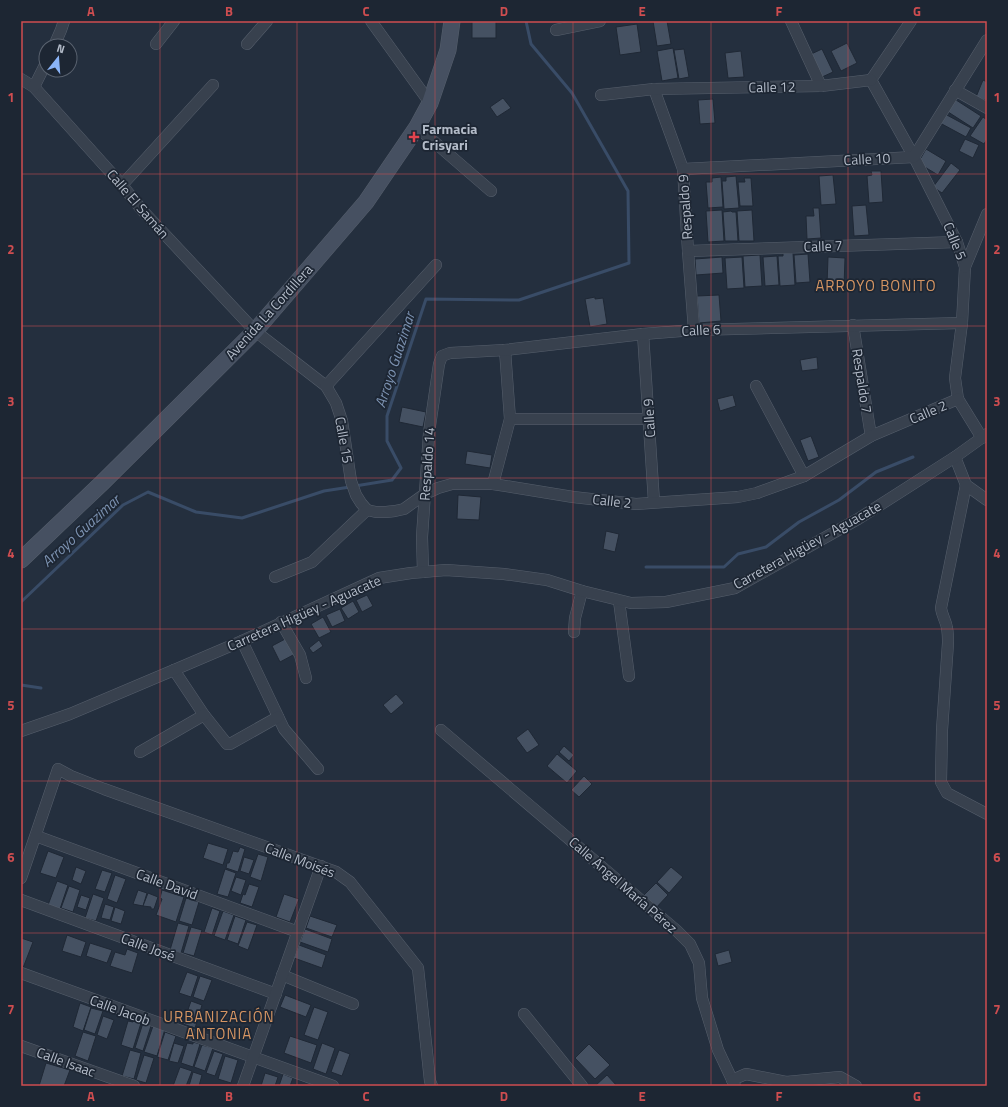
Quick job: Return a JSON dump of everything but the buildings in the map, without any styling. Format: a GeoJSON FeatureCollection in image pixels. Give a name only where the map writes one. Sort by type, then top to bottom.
{"type":"FeatureCollection","features":[{"type":"Feature","properties":{"kind":"main road","name":"Avenida La Cordillera"},"geometry":{"type":"LineString","coordinates":[[21,560],[102,483],[255,331],[366,202],[417,126],[430,103],[448,50],[452,21]]}},
{"type":"Feature","properties":{"kind":"street"},"geometry":{"type":"LineString","coordinates":[[58,38],[64,21]]}},
{"type":"Feature","properties":{"kind":"street"},"geometry":{"type":"LineString","coordinates":[[156,44],[174,21]]}},
{"type":"Feature","properties":{"kind":"street"},"geometry":{"type":"LineString","coordinates":[[247,44],[266,21]]}},
{"type":"Feature","properties":{"kind":"street"},"geometry":{"type":"LineString","coordinates":[[371,21],[430,103]]}},
{"type":"Feature","properties":{"kind":"street"},"geometry":{"type":"LineString","coordinates":[[556,30],[600,21]]}},
{"type":"Feature","properties":{"kind":"street"},"geometry":{"type":"LineString","coordinates":[[791,21],[820,86]]}},
{"type":"Feature","properties":{"kind":"street"},"geometry":{"type":"LineString","coordinates":[[871,80],[911,21]]}},
{"type":"Feature","properties":{"kind":"street"},"geometry":{"type":"LineString","coordinates":[[914,157],[987,40]]}},
{"type":"Feature","properties":{"kind":"street","name":"Calle El Samán"},"geometry":{"type":"LineString","coordinates":[[21,78],[34,87],[122,185],[142,210],[255,331]]}},
{"type":"Feature","properties":{"kind":"street"},"geometry":{"type":"LineString","coordinates":[[34,87],[38,78]]}},
{"type":"Feature","properties":{"kind":"street","name":"Calle 12"},"geometry":{"type":"LineString","coordinates":[[601,95],[654,89],[820,86],[871,80]]}},
{"type":"Feature","properties":{"kind":"street","name":"Calle 5"},"geometry":{"type":"LineString","coordinates":[[871,80],[914,157],[958,242],[965,267],[962,323],[955,378],[958,399],[984,436]]}},
{"type":"Feature","properties":{"kind":"street"},"geometry":{"type":"LineString","coordinates":[[122,185],[213,85]]}},
{"type":"Feature","properties":{"kind":"street","name":"Respaldo 9"},"geometry":{"type":"LineString","coordinates":[[654,89],[683,169],[694,330]]}},
{"type":"Feature","properties":{"kind":"street"},"geometry":{"type":"LineString","coordinates":[[955,90],[987,108]]}},
{"type":"Feature","properties":{"kind":"street"},"geometry":{"type":"LineString","coordinates":[[417,126],[492,191]]}},
{"type":"Feature","properties":{"kind":"street","name":"Calle 10"},"geometry":{"type":"LineString","coordinates":[[683,169],[914,157]]}},
{"type":"Feature","properties":{"kind":"street"},"geometry":{"type":"LineString","coordinates":[[965,267],[987,215]]}},
{"type":"Feature","properties":{"kind":"street","name":"Calle 7"},"geometry":{"type":"LineString","coordinates":[[688,251],[958,242]]}},
{"type":"Feature","properties":{"kind":"street"},"geometry":{"type":"LineString","coordinates":[[326,386],[436,264]]}},
{"type":"Feature","properties":{"kind":"street","name":"Calle 6"},"geometry":{"type":"LineString","coordinates":[[442,356],[450,353],[505,350],[643,334],[694,330],[962,323]]}},
{"type":"Feature","properties":{"kind":"street","name":"Respaldo 7"},"geometry":{"type":"LineString","coordinates":[[853,325],[871,436]]}},
{"type":"Feature","properties":{"kind":"street","name":"Calle 15"},"geometry":{"type":"LineString","coordinates":[[255,331],[326,386],[336,403],[342,421],[351,481],[356,495],[367,510]]}},
{"type":"Feature","properties":{"kind":"street","name":"Calle 9"},"geometry":{"type":"LineString","coordinates":[[643,334],[654,502]]}},
{"type":"Feature","properties":{"kind":"street"},"geometry":{"type":"LineString","coordinates":[[493,484],[510,419],[505,350]]}},
{"type":"Feature","properties":{"kind":"street","name":"Respaldo 14"},"geometry":{"type":"LineString","coordinates":[[423,572],[422,537],[429,433],[439,364],[442,356]]}},
{"type":"Feature","properties":{"kind":"street"},"geometry":{"type":"LineString","coordinates":[[756,386],[804,476]]}},
{"type":"Feature","properties":{"kind":"street","name":"Calle 2"},"geometry":{"type":"LineString","coordinates":[[367,510],[376,512],[404,509],[425,494],[452,484],[493,484],[573,497],[636,504],[738,497],[758,494],[804,476],[871,436],[958,399]]}},
{"type":"Feature","properties":{"kind":"street"},"geometry":{"type":"LineString","coordinates":[[510,419],[649,419]]}},
{"type":"Feature","properties":{"kind":"street","name":"Carretera Higüey - Aguacate"},"geometry":{"type":"LineString","coordinates":[[21,731],[70,714],[242,641],[379,578],[446,570],[504,574],[547,580],[582,592],[631,603],[666,602],[735,588],[858,519],[955,458],[984,436]]}},
{"type":"Feature","properties":{"kind":"street"},"geometry":{"type":"LineString","coordinates":[[955,458],[966,485],[987,500]]}},
{"type":"Feature","properties":{"kind":"street"},"geometry":{"type":"LineString","coordinates":[[966,485],[941,608],[942,616],[948,630],[942,730],[941,782],[947,793],[987,814]]}},
{"type":"Feature","properties":{"kind":"street"},"geometry":{"type":"LineString","coordinates":[[275,577],[312,562],[367,510]]}},
{"type":"Feature","properties":{"kind":"street"},"geometry":{"type":"LineString","coordinates":[[574,632],[575,618],[582,592]]}},
{"type":"Feature","properties":{"kind":"street"},"geometry":{"type":"LineString","coordinates":[[619,601],[629,676]]}},
{"type":"Feature","properties":{"kind":"street"},"geometry":{"type":"LineString","coordinates":[[281,622],[300,655],[306,678]]}},
{"type":"Feature","properties":{"kind":"street"},"geometry":{"type":"LineString","coordinates":[[242,641],[284,729],[318,769]]}},
{"type":"Feature","properties":{"kind":"street"},"geometry":{"type":"LineString","coordinates":[[174,670],[204,715],[226,742],[230,744],[278,717]]}},
{"type":"Feature","properties":{"kind":"street"},"geometry":{"type":"LineString","coordinates":[[140,752],[204,715]]}},
{"type":"Feature","properties":{"kind":"street","name":"Calle Ángel María Pérez"},"geometry":{"type":"LineString","coordinates":[[441,730],[676,930],[690,944],[699,963],[702,998],[716,1043],[733,1083]]}},
{"type":"Feature","properties":{"kind":"street","name":"Calle Moisés"},"geometry":{"type":"LineString","coordinates":[[36,836],[58,769],[71,776],[104,789],[336,872],[350,882],[418,968],[430,1081],[432,1086]]}},
{"type":"Feature","properties":{"kind":"street"},"geometry":{"type":"LineString","coordinates":[[21,878],[36,836]]}},
{"type":"Feature","properties":{"kind":"street","name":"Calle David"},"geometry":{"type":"LineString","coordinates":[[36,836],[298,932]]}},
{"type":"Feature","properties":{"kind":"street"},"geometry":{"type":"LineString","coordinates":[[243,1086],[321,866]]}},
{"type":"Feature","properties":{"kind":"street","name":"Calle José"},"geometry":{"type":"LineString","coordinates":[[21,900],[276,994]]}},
{"type":"Feature","properties":{"kind":"street","name":"Calle Jacob"},"geometry":{"type":"LineString","coordinates":[[21,973],[333,1086]]}},
{"type":"Feature","properties":{"kind":"street"},"geometry":{"type":"LineString","coordinates":[[282,975],[353,1004]]}},
{"type":"Feature","properties":{"kind":"street"},"geometry":{"type":"LineString","coordinates":[[524,1014],[582,1086]]}},
{"type":"Feature","properties":{"kind":"street","name":"Calle Isaac"},"geometry":{"type":"LineString","coordinates":[[21,1046],[134,1086]]}},
{"type":"Feature","properties":{"kind":"street"},"geometry":{"type":"LineString","coordinates":[[733,1083],[746,1074],[786,1082],[840,1077],[856,1086]]}},
{"type":"Feature","properties":{"kind":"waterway","name":"Arroyo Guazimar"},"geometry":{"type":"LineString","coordinates":[[355,486],[392,480],[401,468],[387,441],[387,416],[426,299],[519,300],[629,263],[628,191],[572,93],[531,44],[526,21]]}},
{"type":"Feature","properties":{"kind":"waterway"},"geometry":{"type":"LineString","coordinates":[[646,567],[724,567],[738,554],[766,547],[799,522],[839,500],[876,472],[913,457]]}},
{"type":"Feature","properties":{"kind":"waterway","name":"Arroyo Guazimar"},"geometry":{"type":"LineString","coordinates":[[21,602],[123,505],[148,492],[196,512],[242,518],[324,491],[350,487]]}},
{"type":"Feature","properties":{"kind":"waterway"},"geometry":{"type":"LineString","coordinates":[[21,685],[41,688]]}},
{"type":"Feature","properties":{"kind":"place","name":"Farmacia Crisyari"},"geometry":{"type":"Point","coordinates":[414,137]}},
{"type":"Feature","properties":{"kind":"district","name":"ARROYO BONITO"},"geometry":{"type":"Point","coordinates":[876,286]}},
{"type":"Feature","properties":{"kind":"district","name":"URBANIZACIÓN ANTONIA"},"geometry":{"type":"Point","coordinates":[219,1026]}}]}
